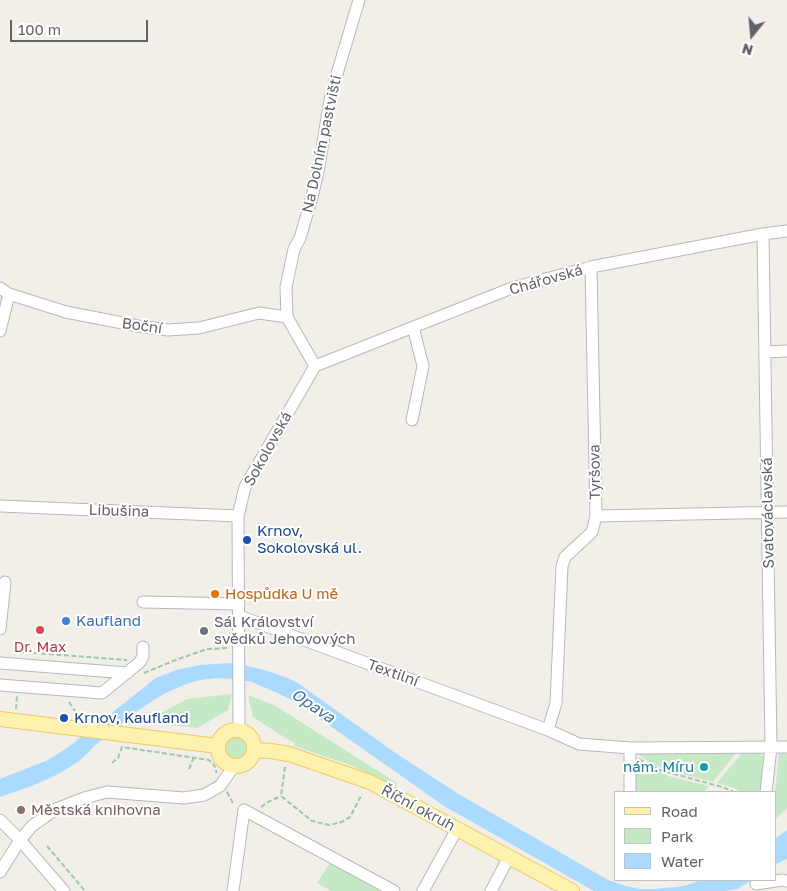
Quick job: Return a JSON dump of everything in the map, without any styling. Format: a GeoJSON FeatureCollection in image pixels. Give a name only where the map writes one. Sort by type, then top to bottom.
{"type":"FeatureCollection","features":[{"type":"Feature","properties":{"kind":"main road"},"geometry":{"type":"LineString","coordinates":[[0,718],[80,722],[129,734],[218,746]]}},
{"type":"Feature","properties":{"kind":"main road"},"geometry":{"type":"LineString","coordinates":[[234,730],[240,730],[249,735],[254,745],[254,750],[245,764],[240,766],[228,765],[223,762],[218,752],[219,740],[223,735],[234,730]]}},
{"type":"Feature","properties":{"kind":"main road","name":"Říční okruh"},"geometry":{"type":"LineString","coordinates":[[254,750],[289,754],[370,782],[572,891]]}},
{"type":"Feature","properties":{"kind":"street","name":"Na Dolním pastvišti"},"geometry":{"type":"LineString","coordinates":[[288,317],[286,287],[294,248],[300,238],[312,197],[331,94],[359,0]]}},
{"type":"Feature","properties":{"kind":"street","name":"Chářovská"},"geometry":{"type":"LineString","coordinates":[[315,366],[512,288],[591,267],[787,231]]}},
{"type":"Feature","properties":{"kind":"street","name":"Svatováclavská"},"geometry":{"type":"LineString","coordinates":[[763,234],[771,747],[766,791]]}},
{"type":"Feature","properties":{"kind":"street","name":"Tyršova"},"geometry":{"type":"LineString","coordinates":[[591,267],[596,516],[787,512]]}},
{"type":"Feature","properties":{"kind":"street","name":"Boční"},"geometry":{"type":"LineString","coordinates":[[5,291],[66,312],[168,330],[200,328],[259,312],[288,317]]}},
{"type":"Feature","properties":{"kind":"street"},"geometry":{"type":"LineString","coordinates":[[0,331],[5,291]]}},
{"type":"Feature","properties":{"kind":"street"},"geometry":{"type":"LineString","coordinates":[[288,317],[315,366]]}},
{"type":"Feature","properties":{"kind":"street"},"geometry":{"type":"LineString","coordinates":[[412,420],[423,366],[413,327]]}},
{"type":"Feature","properties":{"kind":"street"},"geometry":{"type":"LineString","coordinates":[[766,352],[787,351]]}},
{"type":"Feature","properties":{"kind":"street","name":"Sokolovská"},"geometry":{"type":"LineString","coordinates":[[240,730],[238,516],[245,487],[315,366]]}},
{"type":"Feature","properties":{"kind":"street","name":"Libušina"},"geometry":{"type":"LineString","coordinates":[[0,506],[238,516]]}},
{"type":"Feature","properties":{"kind":"street"},"geometry":{"type":"LineString","coordinates":[[548,730],[556,703],[562,566],[565,557],[592,532],[596,516]]}},
{"type":"Feature","properties":{"kind":"street"},"geometry":{"type":"LineString","coordinates":[[0,629],[5,582]]}},
{"type":"Feature","properties":{"kind":"street","name":"Textilní"},"geometry":{"type":"LineString","coordinates":[[144,602],[239,610],[548,730],[579,744],[630,752]]}},
{"type":"Feature","properties":{"kind":"street"},"geometry":{"type":"LineString","coordinates":[[0,685],[104,692],[140,662],[143,647]]}},
{"type":"Feature","properties":{"kind":"street"},"geometry":{"type":"LineString","coordinates":[[0,663],[127,673]]}},
{"type":"Feature","properties":{"kind":"street"},"geometry":{"type":"LineString","coordinates":[[630,791],[630,752],[787,747]]}},
{"type":"Feature","properties":{"kind":"street"},"geometry":{"type":"LineString","coordinates":[[0,872],[20,840],[32,826],[56,809],[84,798],[107,792],[184,798],[204,795],[220,786],[234,766]]}},
{"type":"Feature","properties":{"kind":"street"},"geometry":{"type":"LineString","coordinates":[[234,891],[246,815],[394,891]]}},
{"type":"Feature","properties":{"kind":"street"},"geometry":{"type":"LineString","coordinates":[[0,820],[64,891]]}},
{"type":"Feature","properties":{"kind":"street"},"geometry":{"type":"LineString","coordinates":[[423,891],[457,829]]}},
{"type":"Feature","properties":{"kind":"street"},"geometry":{"type":"LineString","coordinates":[[491,891],[509,857]]}},
{"type":"Feature","properties":{"kind":"street"},"geometry":{"type":"LineString","coordinates":[[756,884],[776,881]]}},
{"type":"Feature","properties":{"kind":"path"},"geometry":{"type":"LineString","coordinates":[[69,702],[80,722]]}},
{"type":"Feature","properties":{"kind":"path"},"geometry":{"type":"LineString","coordinates":[[112,763],[118,758],[122,747],[209,760],[214,765],[216,771],[214,781],[246,815],[281,796]]}},
{"type":"Feature","properties":{"kind":"path"},"geometry":{"type":"LineString","coordinates":[[630,752],[660,770],[732,791]]}},
{"type":"Feature","properties":{"kind":"path"},"geometry":{"type":"LineString","coordinates":[[189,769],[194,757]]}},
{"type":"Feature","properties":{"kind":"path"},"geometry":{"type":"LineString","coordinates":[[281,796],[286,767]]}},
{"type":"Feature","properties":{"kind":"path"},"geometry":{"type":"LineString","coordinates":[[281,796],[312,821],[329,825],[342,822],[350,817],[362,794]]}},
{"type":"Feature","properties":{"kind":"path"},"geometry":{"type":"LineString","coordinates":[[47,846],[85,891]]}},
{"type":"Feature","properties":{"kind":"green space"},"geometry":{"type":"Polygon","coordinates":[[[232,694],[228,710],[197,728],[145,722],[187,699],[232,694]]]}},
{"type":"Feature","properties":{"kind":"green space"},"geometry":{"type":"Polygon","coordinates":[[[248,695],[274,705],[397,783],[396,787],[350,765],[294,746],[295,742],[290,741],[253,717],[248,695]]]}},
{"type":"Feature","properties":{"kind":"green space"},"geometry":{"type":"Polygon","coordinates":[[[236,737],[244,740],[247,748],[244,756],[236,759],[228,756],[225,748],[228,740],[236,737]]]}},
{"type":"Feature","properties":{"kind":"green space"},"geometry":{"type":"Polygon","coordinates":[[[640,752],[736,753],[713,782],[654,765],[638,754],[640,752]]]}},
{"type":"Feature","properties":{"kind":"green space"},"geometry":{"type":"Polygon","coordinates":[[[742,753],[760,753],[763,756],[762,791],[738,791],[717,783],[742,753]]]}},
{"type":"Feature","properties":{"kind":"green space"},"geometry":{"type":"Polygon","coordinates":[[[779,754],[787,754],[787,808],[777,818],[777,791],[775,791],[779,754]]]}},
{"type":"Feature","properties":{"kind":"green space"},"geometry":{"type":"Polygon","coordinates":[[[640,762],[671,777],[709,786],[705,791],[636,791],[636,763],[640,762]]]}},
{"type":"Feature","properties":{"kind":"green space"},"geometry":{"type":"Polygon","coordinates":[[[332,860],[388,891],[331,891],[317,883],[332,860]]]}},
{"type":"Feature","properties":{"kind":"water","name":"Opava"},"geometry":{"type":"Polygon","coordinates":[[[229,663],[247,666],[264,670],[298,683],[394,752],[457,793],[608,880],[639,889],[678,887],[698,881],[750,881],[737,889],[726,891],[594,891],[444,806],[299,704],[252,682],[236,679],[218,678],[201,680],[187,684],[159,697],[133,714],[79,761],[61,773],[0,797],[0,779],[48,760],[67,748],[156,678],[176,670],[200,665],[229,663]]]}},
{"type":"Feature","properties":{"kind":"water"},"geometry":{"type":"Polygon","coordinates":[[[787,830],[787,859],[777,864],[777,837],[787,830]]]}},
{"type":"Feature","properties":{"kind":"place","name":"Krnov, Sokolovská ul."},"geometry":{"type":"Point","coordinates":[247,540]}},
{"type":"Feature","properties":{"kind":"place","name":"Hospůdka U mě"},"geometry":{"type":"Point","coordinates":[215,594]}},
{"type":"Feature","properties":{"kind":"place","name":"Kaufland"},"geometry":{"type":"Point","coordinates":[66,621]}},
{"type":"Feature","properties":{"kind":"place","name":"Dr. Max"},"geometry":{"type":"Point","coordinates":[40,630]}},
{"type":"Feature","properties":{"kind":"place","name":"Sál Království svědků Jehovových"},"geometry":{"type":"Point","coordinates":[204,631]}},
{"type":"Feature","properties":{"kind":"place","name":"Krnov, Kaufland"},"geometry":{"type":"Point","coordinates":[64,718]}},
{"type":"Feature","properties":{"kind":"place","name":"nám. Míru"},"geometry":{"type":"Point","coordinates":[704,767]}},
{"type":"Feature","properties":{"kind":"place","name":"Městská knihovna"},"geometry":{"type":"Point","coordinates":[21,810]}}]}
